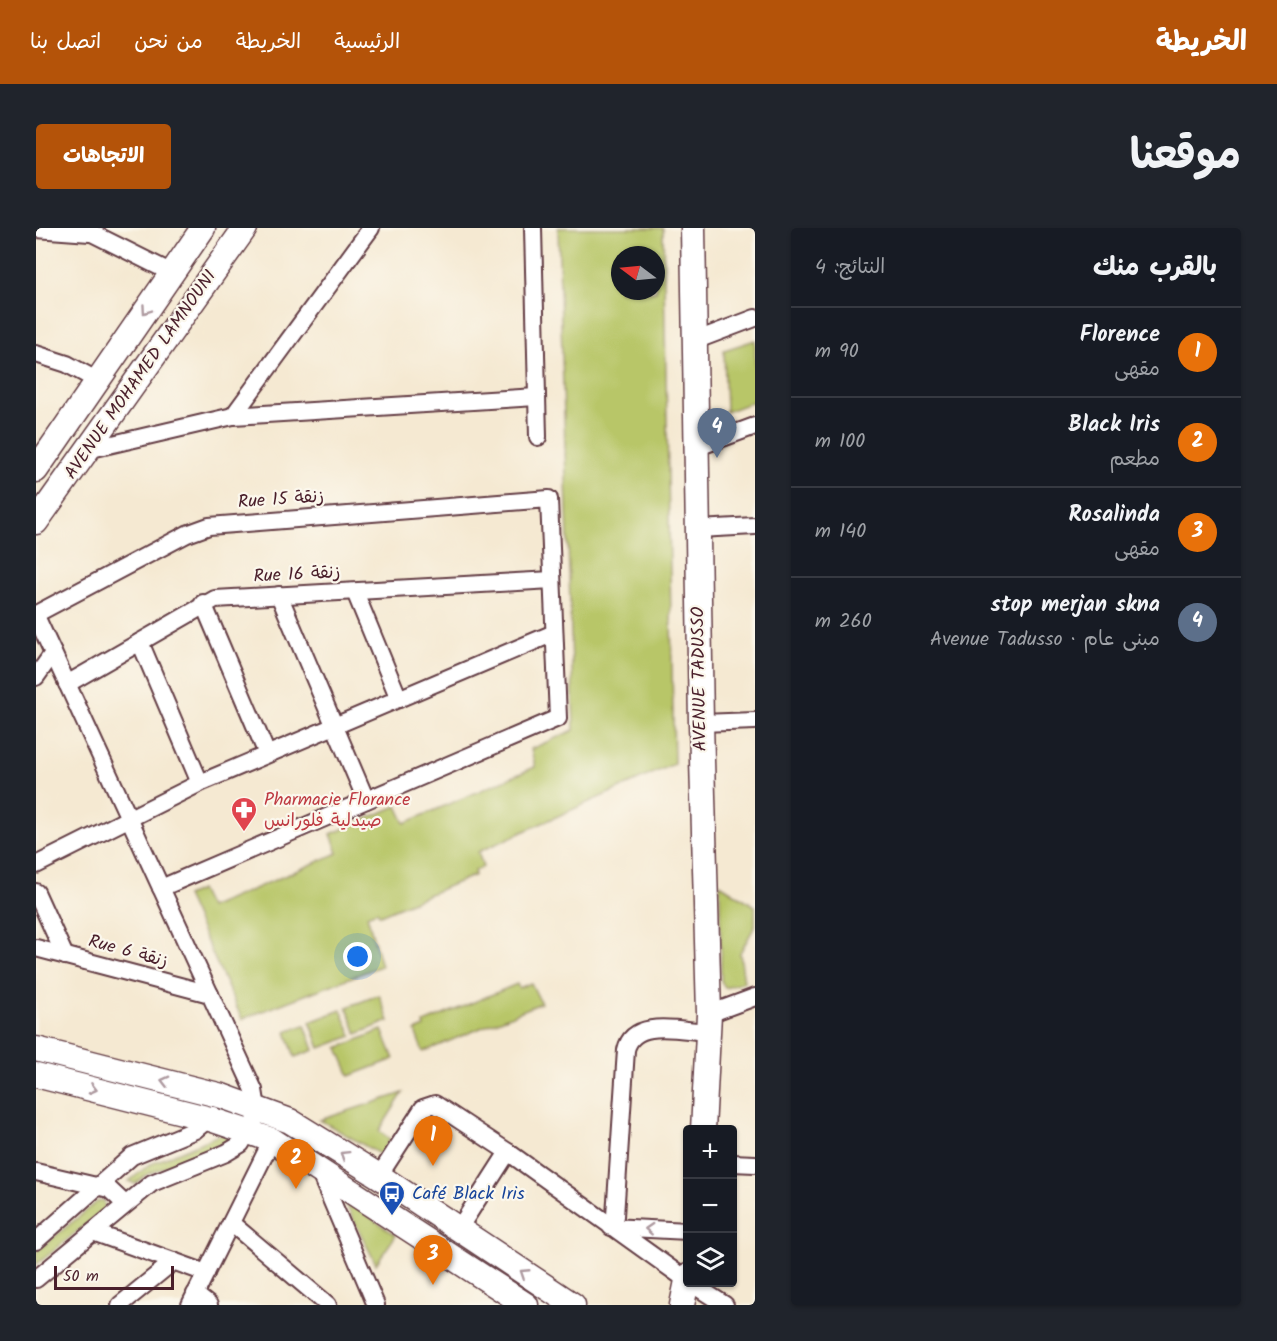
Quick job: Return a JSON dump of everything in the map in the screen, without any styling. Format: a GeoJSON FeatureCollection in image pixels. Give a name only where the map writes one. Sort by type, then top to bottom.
{"type":"FeatureCollection","features":[{"type":"Feature","properties":{"kind":"street","name":"AVENUE MOHAMED LAMNOUNI"},"geometry":{"type":"LineString","coordinates":[[36,470],[203,228]]}},
{"type":"Feature","properties":{"kind":"street","name":"AVENUE MOHAMED LAMNOUNI"},"geometry":{"type":"LineString","coordinates":[[36,522],[245,228]]}},
{"type":"Feature","properties":{"kind":"street"},"geometry":{"type":"LineString","coordinates":[[233,416],[371,228]]}},
{"type":"Feature","properties":{"kind":"street"},"geometry":{"type":"LineString","coordinates":[[533,228],[538,437]]}},
{"type":"Feature","properties":{"kind":"street","name":"AVENUE TADUSSO"},"geometry":{"type":"LineString","coordinates":[[693,228],[697,340],[701,723],[708,1023],[703,1125]]}},
{"type":"Feature","properties":{"kind":"street"},"geometry":{"type":"LineString","coordinates":[[36,229],[89,230],[172,273]]}},
{"type":"Feature","properties":{"kind":"street"},"geometry":{"type":"LineString","coordinates":[[697,340],[755,318]]}},
{"type":"Feature","properties":{"kind":"street"},"geometry":{"type":"LineString","coordinates":[[36,354],[67,363],[98,381]]}},
{"type":"Feature","properties":{"kind":"street"},"geometry":{"type":"LineString","coordinates":[[87,450],[233,416],[536,397]]}},
{"type":"Feature","properties":{"kind":"street"},"geometry":{"type":"LineString","coordinates":[[698,447],[755,426]]}},
{"type":"Feature","properties":{"kind":"street","name":"Rue 15 زنقة"},"geometry":{"type":"LineString","coordinates":[[36,615],[187,534],[208,526],[549,499],[552,580]]}},
{"type":"Feature","properties":{"kind":"street"},"geometry":{"type":"LineString","coordinates":[[698,529],[755,526]]}},
{"type":"Feature","properties":{"kind":"street"},"geometry":{"type":"LineString","coordinates":[[162,888],[558,718],[552,580]]}},
{"type":"Feature","properties":{"kind":"street","name":"Rue 16 زنقة"},"geometry":{"type":"LineString","coordinates":[[67,684],[214,599],[552,580]]}},
{"type":"Feature","properties":{"kind":"street"},"geometry":{"type":"LineString","coordinates":[[355,592],[399,699]]}},
{"type":"Feature","properties":{"kind":"street"},"geometry":{"type":"LineString","coordinates":[[279,595],[366,800]]}},
{"type":"Feature","properties":{"kind":"street"},"geometry":{"type":"LineString","coordinates":[[204,603],[267,754]]}},
{"type":"Feature","properties":{"kind":"street"},"geometry":{"type":"LineString","coordinates":[[36,615],[254,1090],[260,1126],[231,1223],[192,1299],[209,1305]]}},
{"type":"Feature","properties":{"kind":"street"},"geometry":{"type":"LineString","coordinates":[[36,865],[200,783],[554,633]]}},
{"type":"Feature","properties":{"kind":"street"},"geometry":{"type":"LineString","coordinates":[[140,642],[200,783]]}},
{"type":"Feature","properties":{"kind":"street"},"geometry":{"type":"LineString","coordinates":[[36,677],[53,653]]}},
{"type":"Feature","properties":{"kind":"street"},"geometry":{"type":"LineString","coordinates":[[701,723],[755,721]]}},
{"type":"Feature","properties":{"kind":"street"},"geometry":{"type":"LineString","coordinates":[[36,892],[65,956]]}},
{"type":"Feature","properties":{"kind":"street","name":"Rue 6 زنقة"},"geometry":{"type":"LineString","coordinates":[[36,948],[210,994]]}},
{"type":"Feature","properties":{"kind":"street"},"geometry":{"type":"LineString","coordinates":[[611,1227],[615,1216],[628,1043],[631,1037],[643,1030],[708,1023],[755,997]]}},
{"type":"Feature","properties":{"kind":"street"},"geometry":{"type":"LineString","coordinates":[[36,1049],[222,1096],[317,1168],[526,1305]]}},
{"type":"Feature","properties":{"kind":"street"},"geometry":{"type":"LineString","coordinates":[[36,1075],[210,1119],[260,1126],[290,1121],[379,1176],[573,1305]]}},
{"type":"Feature","properties":{"kind":"street"},"geometry":{"type":"LineString","coordinates":[[36,1241],[132,1156],[195,1130],[210,1119],[222,1096]]}},
{"type":"Feature","properties":{"kind":"street"},"geometry":{"type":"LineString","coordinates":[[379,1176],[423,1108],[428,1104],[437,1106],[508,1152],[683,1278]]}},
{"type":"Feature","properties":{"kind":"street"},"geometry":{"type":"LineString","coordinates":[[36,1279],[152,1182],[234,1149],[260,1126]]}},
{"type":"Feature","properties":{"kind":"street"},"geometry":{"type":"LineString","coordinates":[[458,1230],[508,1152]]}},
{"type":"Feature","properties":{"kind":"street"},"geometry":{"type":"LineString","coordinates":[[737,1163],[755,1164]]}},
{"type":"Feature","properties":{"kind":"street"},"geometry":{"type":"LineString","coordinates":[[317,1168],[376,1305]]}},
{"type":"Feature","properties":{"kind":"street"},"geometry":{"type":"LineString","coordinates":[[36,1172],[97,1185],[116,1193],[125,1204]]}},
{"type":"Feature","properties":{"kind":"street"},"geometry":{"type":"LineString","coordinates":[[231,1223],[328,1305]]}},
{"type":"Feature","properties":{"kind":"street"},"geometry":{"type":"LineString","coordinates":[[611,1227],[683,1231]]}},
{"type":"Feature","properties":{"kind":"street"},"geometry":{"type":"LineString","coordinates":[[93,1232],[206,1273]]}},
{"type":"Feature","properties":{"kind":"street"},"geometry":{"type":"LineString","coordinates":[[120,1305],[174,1261]]}},
{"type":"Feature","properties":{"kind":"street"},"geometry":{"type":"LineString","coordinates":[[682,1305],[687,1287]]}},
{"type":"Feature","properties":{"kind":"street"},"geometry":{"type":"LineString","coordinates":[[696,1287],[725,1305]]}},
{"type":"Feature","properties":{"kind":"green space"},"geometry":{"type":"Polygon","coordinates":[[[558,228],[663,228],[663,246],[611,246],[611,300],[664,300],[674,764],[478,852],[483,867],[474,871],[475,875],[380,915],[377,911],[367,915],[381,966],[242,1019],[186,896],[200,890],[209,908],[338,853],[331,834],[397,806],[405,823],[535,767],[531,749],[574,730],[558,228]]]}},
{"type":"Feature","properties":{"kind":"green space"},"geometry":{"type":"Polygon","coordinates":[[[755,340],[755,401],[726,412],[724,350],[755,340]]]}},
{"type":"Feature","properties":{"kind":"green space"},"geometry":{"type":"Polygon","coordinates":[[[720,884],[755,906],[755,926],[740,953],[744,982],[725,988],[721,981],[720,884]]]}},
{"type":"Feature","properties":{"kind":"green space"},"geometry":{"type":"Polygon","coordinates":[[[531,983],[541,1003],[423,1052],[415,1031],[425,1027],[424,1023],[517,984],[519,988],[531,983]]]}},
{"type":"Feature","properties":{"kind":"green space"},"geometry":{"type":"Polygon","coordinates":[[[379,995],[389,1021],[357,1034],[347,1007],[379,995]]]}},
{"type":"Feature","properties":{"kind":"green space"},"geometry":{"type":"Polygon","coordinates":[[[341,1010],[352,1036],[320,1048],[310,1022],[341,1010]]]}},
{"type":"Feature","properties":{"kind":"green space"},"geometry":{"type":"Polygon","coordinates":[[[305,1025],[314,1050],[295,1057],[286,1032],[305,1025]]]}},
{"type":"Feature","properties":{"kind":"green space"},"geometry":{"type":"Polygon","coordinates":[[[382,1030],[394,1059],[350,1076],[338,1048],[382,1030]]]}},
{"type":"Feature","properties":{"kind":"green space"},"geometry":{"type":"Polygon","coordinates":[[[403,1093],[379,1131],[390,1139],[381,1155],[320,1120],[403,1093]]]}},
{"type":"Feature","properties":{"kind":"green space"},"geometry":{"type":"Polygon","coordinates":[[[223,1133],[230,1138],[229,1141],[146,1175],[135,1184],[129,1181],[149,1165],[223,1133]]]}},
{"type":"Feature","properties":{"kind":"green space"},"geometry":{"type":"Polygon","coordinates":[[[104,1200],[105,1209],[36,1265],[36,1252],[98,1201],[104,1200]]]}},
{"type":"Feature","properties":{"kind":"green space"},"geometry":{"type":"Polygon","coordinates":[[[348,1202],[396,1235],[376,1264],[346,1205],[348,1202]]]}},
{"type":"Feature","properties":{"kind":"place","name":"stop merjan skna"},"geometry":{"type":"Point","coordinates":[717,458]}},
{"type":"Feature","properties":{"kind":"place","name":"Pharmacie Florance صيدلية فلورانس"},"geometry":{"type":"Point","coordinates":[244,833]}},
{"type":"Feature","properties":{"kind":"place","name":"Florence"},"geometry":{"type":"Point","coordinates":[433,1166]}},
{"type":"Feature","properties":{"kind":"place","name":"Black Iris"},"geometry":{"type":"Point","coordinates":[296,1189]}},
{"type":"Feature","properties":{"kind":"place","name":"Café Black Iris"},"geometry":{"type":"Point","coordinates":[392,1217]}},
{"type":"Feature","properties":{"kind":"place","name":"Rosalinda"},"geometry":{"type":"Point","coordinates":[433,1285]}}]}
